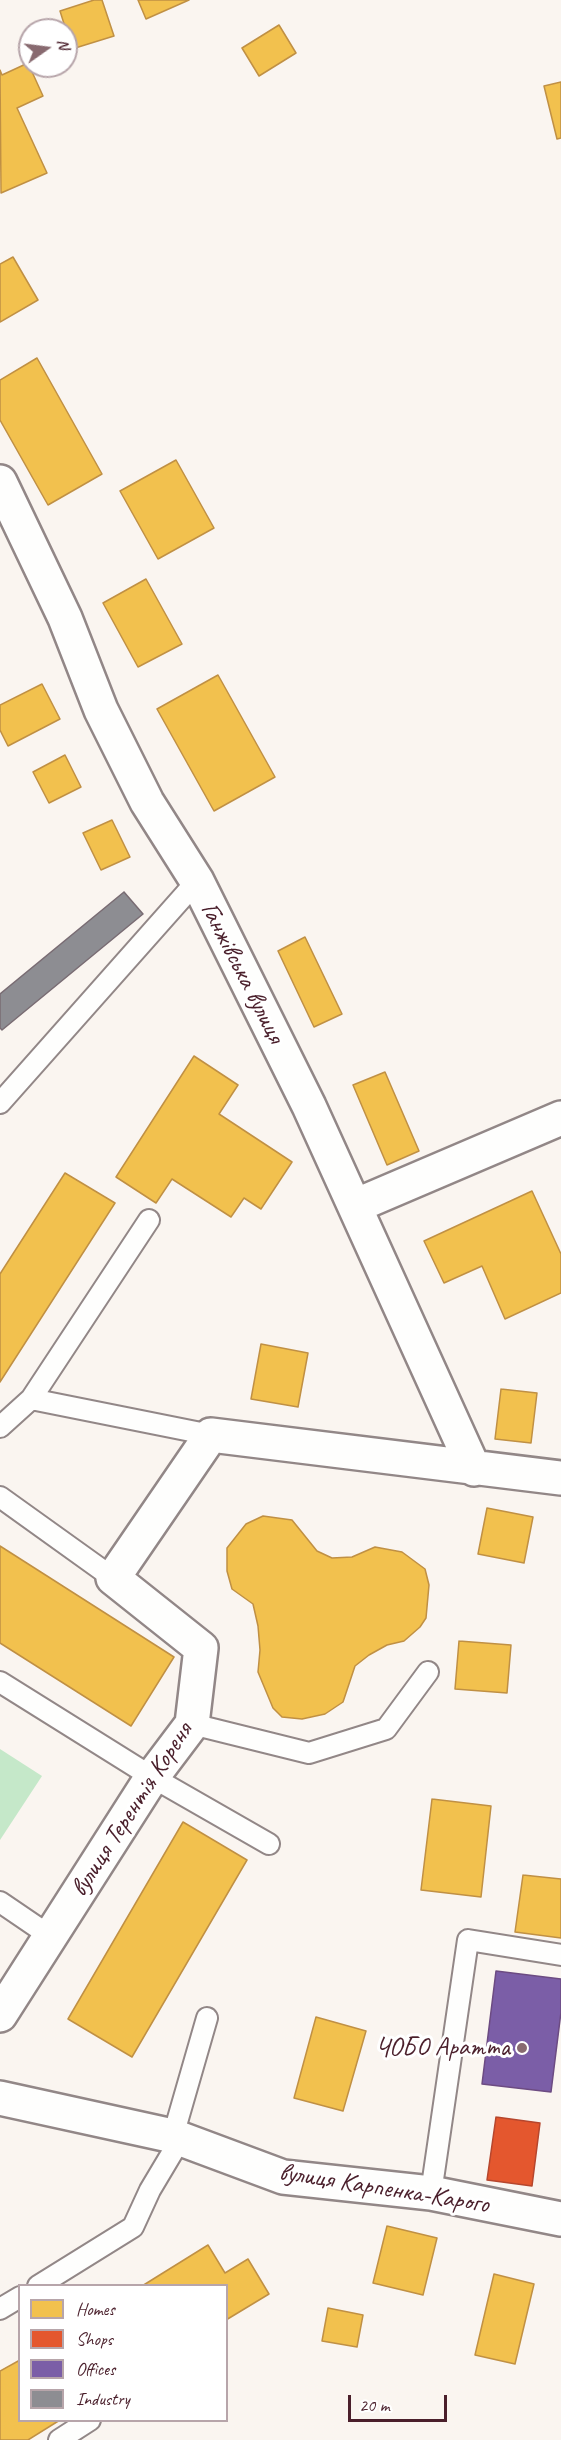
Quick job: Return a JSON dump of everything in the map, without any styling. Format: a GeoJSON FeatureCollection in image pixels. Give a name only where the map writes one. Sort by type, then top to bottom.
{"type":"FeatureCollection","features":[{"type":"Feature","properties":{"kind":"street","name":"Ганжівська вулиця"},"geometry":{"type":"LineString","coordinates":[[0,482],[65,618],[101,710],[147,802],[197,882],[294,1076],[474,1469]]}},
{"type":"Feature","properties":{"kind":"street"},"geometry":{"type":"LineString","coordinates":[[355,1206],[561,1118]]}},
{"type":"Feature","properties":{"kind":"street"},"geometry":{"type":"LineString","coordinates":[[113,1578],[211,1435],[561,1478]]}},
{"type":"Feature","properties":{"kind":"street","name":"вулиця Терентія Кореня"},"geometry":{"type":"LineString","coordinates":[[0,2015],[152,1777],[192,1724],[201,1648],[113,1578]]}},
{"type":"Feature","properties":{"kind":"street","name":"вулиця Карпенка-Карого"},"geometry":{"type":"LineString","coordinates":[[0,2098],[177,2137],[284,2177],[431,2193],[561,2219]]}},
{"type":"Feature","properties":{"kind":"lane"},"geometry":{"type":"LineString","coordinates":[[2,1096],[197,882]]}},
{"type":"Feature","properties":{"kind":"lane"},"geometry":{"type":"LineString","coordinates":[[0,1427],[31,1399],[149,1220]]}},
{"type":"Feature","properties":{"kind":"lane"},"geometry":{"type":"LineString","coordinates":[[31,1399],[211,1435]]}},
{"type":"Feature","properties":{"kind":"lane"},"geometry":{"type":"LineString","coordinates":[[0,1497],[113,1578]]}},
{"type":"Feature","properties":{"kind":"lane"},"geometry":{"type":"LineString","coordinates":[[192,1724],[309,1753],[386,1729],[428,1672]]}},
{"type":"Feature","properties":{"kind":"lane"},"geometry":{"type":"LineString","coordinates":[[0,1682],[152,1777],[268,1844]]}},
{"type":"Feature","properties":{"kind":"lane"},"geometry":{"type":"LineString","coordinates":[[0,1902],[50,1936]]}},
{"type":"Feature","properties":{"kind":"lane"},"geometry":{"type":"LineString","coordinates":[[431,2193],[468,1940],[561,1955]]}},
{"type":"Feature","properties":{"kind":"lane"},"geometry":{"type":"LineString","coordinates":[[41,2284],[133,2226],[177,2137],[207,2018]]}},
{"type":"Feature","properties":{"kind":"lane"},"geometry":{"type":"LineString","coordinates":[[0,2309],[18,2298]]}},
{"type":"Feature","properties":{"kind":"lane"},"geometry":{"type":"LineString","coordinates":[[59,2440],[88,2422]]}},
{"type":"Feature","properties":{"kind":"green space"},"geometry":{"type":"Polygon","coordinates":[[[0,1749],[42,1776],[0,1840],[0,1749]]]}},
{"type":"Feature","properties":{"kind":"building: Homes"},"geometry":{"type":"Polygon","coordinates":[[[94,0],[102,0],[114,36],[78,47],[78,18],[62,18],[60,11],[94,0]]]}},
{"type":"Feature","properties":{"kind":"building: Homes"},"geometry":{"type":"Polygon","coordinates":[[[138,0],[189,0],[146,19],[138,0]]]}},
{"type":"Feature","properties":{"kind":"building: Homes"},"geometry":{"type":"Polygon","coordinates":[[[279,25],[296,53],[259,76],[242,48],[279,25]]]}},
{"type":"Feature","properties":{"kind":"building: Homes"},"geometry":{"type":"Polygon","coordinates":[[[18,68],[18,78],[35,78],[43,96],[17,108],[47,173],[1,193],[0,70],[2,75],[18,68]]]}},
{"type":"Feature","properties":{"kind":"building: Homes"},"geometry":{"type":"Polygon","coordinates":[[[561,82],[561,138],[557,139],[544,86],[561,82]]]}},
{"type":"Feature","properties":{"kind":"building: Homes"},"geometry":{"type":"Polygon","coordinates":[[[13,257],[38,300],[0,322],[0,264],[13,257]]]}},
{"type":"Feature","properties":{"kind":"building: Homes"},"geometry":{"type":"Polygon","coordinates":[[[37,358],[102,474],[48,505],[0,420],[0,380],[37,358]]]}},
{"type":"Feature","properties":{"kind":"building: Homes"},"geometry":{"type":"Polygon","coordinates":[[[176,460],[214,528],[158,559],[120,491],[176,460]]]}},
{"type":"Feature","properties":{"kind":"building: Homes"},"geometry":{"type":"Polygon","coordinates":[[[146,579],[182,644],[138,667],[103,603],[146,579]]]}},
{"type":"Feature","properties":{"kind":"building: Homes"},"geometry":{"type":"Polygon","coordinates":[[[218,675],[275,777],[214,811],[157,709],[218,675]]]}},
{"type":"Feature","properties":{"kind":"building: Homes"},"geometry":{"type":"Polygon","coordinates":[[[42,684],[60,719],[8,746],[0,730],[0,705],[42,684]]]}},
{"type":"Feature","properties":{"kind":"building: Homes"},"geometry":{"type":"Polygon","coordinates":[[[65,755],[81,787],[49,803],[33,772],[65,755]]]}},
{"type":"Feature","properties":{"kind":"building: Homes"},"geometry":{"type":"Polygon","coordinates":[[[112,820],[130,857],[101,870],[83,833],[112,820]]]}},
{"type":"Feature","properties":{"kind":"building: Homes"},"geometry":{"type":"Polygon","coordinates":[[[305,937],[342,1014],[314,1027],[278,951],[305,937]]]}},
{"type":"Feature","properties":{"kind":"building: Homes"},"geometry":{"type":"Polygon","coordinates":[[[194,1056],[238,1085],[219,1114],[292,1162],[261,1209],[244,1198],[231,1217],[172,1179],[156,1203],[116,1177],[194,1056]]]}},
{"type":"Feature","properties":{"kind":"building: Homes"},"geometry":{"type":"Polygon","coordinates":[[[385,1072],[419,1151],[387,1165],[353,1085],[385,1072]]]}},
{"type":"Feature","properties":{"kind":"building: Homes"},"geometry":{"type":"Polygon","coordinates":[[[65,1173],[115,1203],[0,1382],[0,1274],[65,1173]]]}},
{"type":"Feature","properties":{"kind":"building: Homes"},"geometry":{"type":"Polygon","coordinates":[[[532,1191],[561,1254],[561,1293],[505,1319],[482,1266],[444,1283],[424,1241],[532,1191]]]}},
{"type":"Feature","properties":{"kind":"building: Homes"},"geometry":{"type":"Polygon","coordinates":[[[261,1344],[308,1353],[298,1407],[251,1399],[261,1344]]]}},
{"type":"Feature","properties":{"kind":"building: Homes"},"geometry":{"type":"Polygon","coordinates":[[[501,1389],[537,1393],[531,1443],[495,1439],[501,1389]]]}},
{"type":"Feature","properties":{"kind":"building: Homes"},"geometry":{"type":"Polygon","coordinates":[[[487,1508],[533,1517],[524,1563],[478,1554],[487,1508]]]}},
{"type":"Feature","properties":{"kind":"building: Homes"},"geometry":{"type":"Polygon","coordinates":[[[263,1516],[292,1520],[317,1551],[332,1558],[352,1557],[375,1547],[402,1552],[425,1569],[429,1585],[426,1618],[420,1627],[404,1641],[387,1645],[355,1666],[343,1702],[325,1714],[302,1719],[282,1717],[273,1708],[258,1672],[260,1650],[253,1604],[232,1589],[227,1571],[227,1548],[246,1524],[263,1516]]]}},
{"type":"Feature","properties":{"kind":"building: Homes"},"geometry":{"type":"Polygon","coordinates":[[[0,1546],[174,1657],[131,1726],[0,1643],[0,1546]]]}},
{"type":"Feature","properties":{"kind":"building: Homes"},"geometry":{"type":"Polygon","coordinates":[[[459,1641],[511,1645],[507,1693],[455,1689],[459,1641]]]}},
{"type":"Feature","properties":{"kind":"building: Homes"},"geometry":{"type":"Polygon","coordinates":[[[432,1799],[491,1806],[481,1897],[421,1890],[432,1799]]]}},
{"type":"Feature","properties":{"kind":"building: Homes"},"geometry":{"type":"Polygon","coordinates":[[[183,1822],[247,1860],[132,2057],[68,2019],[183,1822]]]}},
{"type":"Feature","properties":{"kind":"building: Homes"},"geometry":{"type":"Polygon","coordinates":[[[523,1875],[561,1879],[561,1938],[515,1932],[523,1875]]]}},
{"type":"Feature","properties":{"kind":"building: Homes"},"geometry":{"type":"Polygon","coordinates":[[[316,2017],[366,2031],[343,2111],[294,2098],[316,2017]]]}},
{"type":"Feature","properties":{"kind":"building: Homes"},"geometry":{"type":"Polygon","coordinates":[[[387,2226],[437,2238],[423,2295],[373,2283],[387,2226]]]}},
{"type":"Feature","properties":{"kind":"building: Homes"},"geometry":{"type":"Polygon","coordinates":[[[208,2245],[225,2273],[248,2259],[269,2294],[228,2319],[228,2284],[145,2284],[208,2245]]]}},
{"type":"Feature","properties":{"kind":"building: Homes"},"geometry":{"type":"Polygon","coordinates":[[[494,2274],[534,2284],[515,2364],[475,2355],[494,2274]]]}},
{"type":"Feature","properties":{"kind":"building: Homes"},"geometry":{"type":"Polygon","coordinates":[[[328,2308],[363,2315],[357,2347],[322,2341],[328,2308]]]}},
{"type":"Feature","properties":{"kind":"building: Homes"},"geometry":{"type":"Polygon","coordinates":[[[18,2361],[18,2422],[57,2422],[28,2440],[0,2440],[0,2371],[18,2361]]]}},
{"type":"Feature","properties":{"kind":"building: Shops"},"geometry":{"type":"Polygon","coordinates":[[[496,2117],[540,2123],[532,2186],[487,2180],[496,2117]]]}},
{"type":"Feature","properties":{"kind":"building: Offices","name":"ЧОБО Аратта"},"geometry":{"type":"Polygon","coordinates":[[[496,1971],[561,1979],[561,2012],[551,2092],[482,2084],[496,1971]]]}},
{"type":"Feature","properties":{"kind":"building: Industry"},"geometry":{"type":"Polygon","coordinates":[[[124,892],[143,914],[2,1030],[0,1028],[0,994],[124,892]]]}},
{"type":"Feature","properties":{"kind":"place","name":"ЧОБО Аратта"},"geometry":{"type":"Point","coordinates":[522,2048]}}]}
